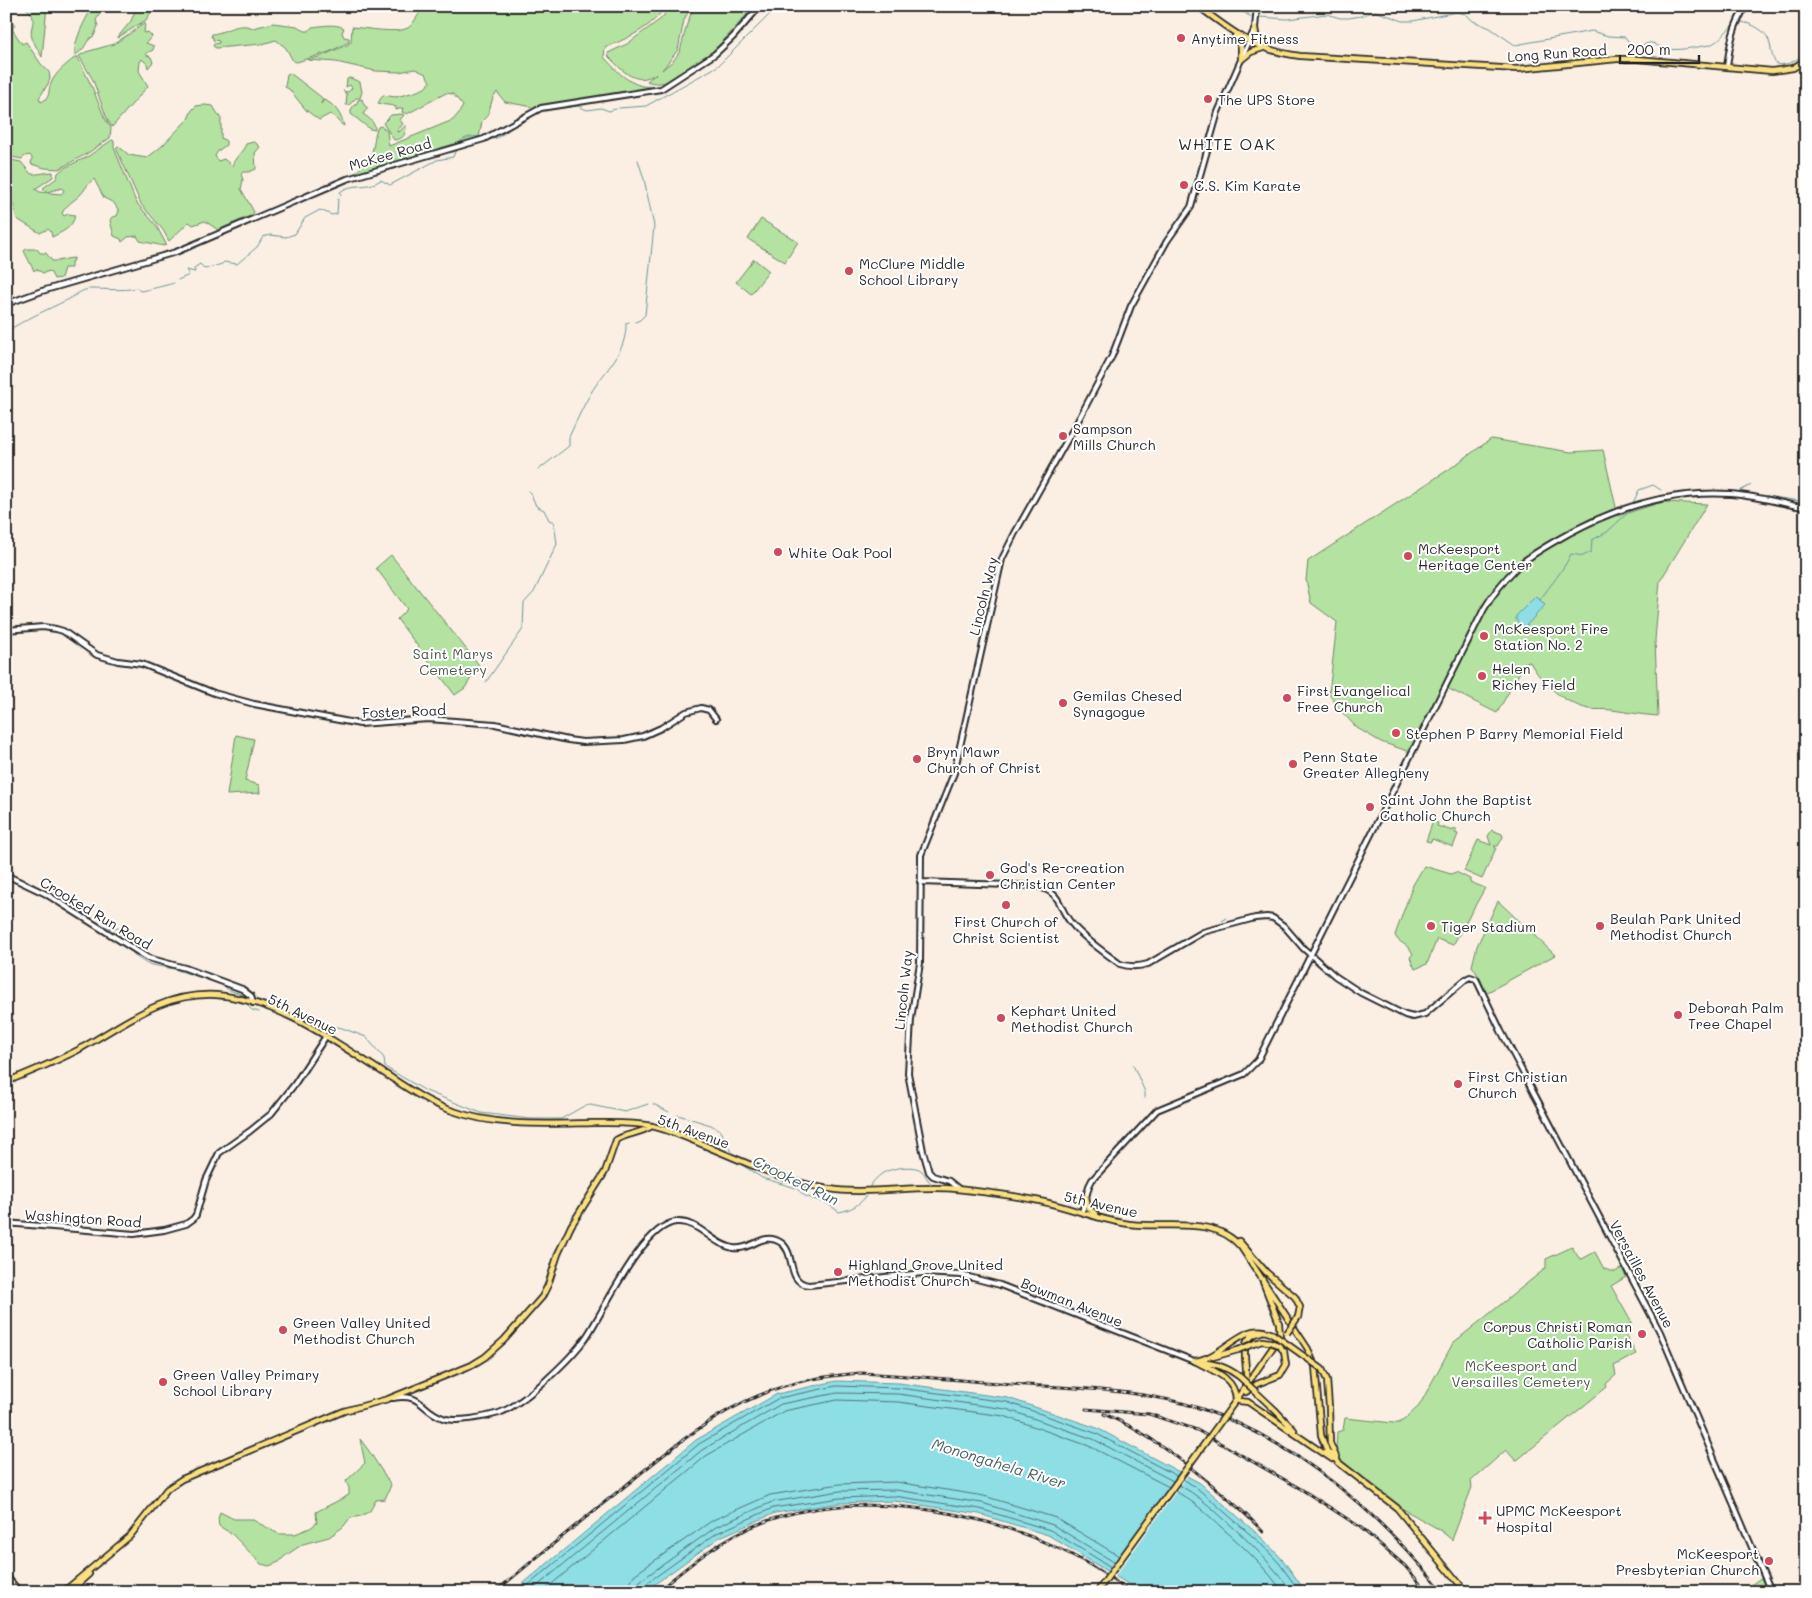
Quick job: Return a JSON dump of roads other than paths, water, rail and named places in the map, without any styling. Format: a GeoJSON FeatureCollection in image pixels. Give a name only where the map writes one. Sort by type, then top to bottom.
{"type":"FeatureCollection","features":[{"type":"Feature","properties":{"kind":"main road","name":"Long Run Road"},"geometry":{"type":"LineString","coordinates":[[1198,6],[1249,42],[1300,56],[1506,69],[1535,68],[1627,58],[1772,71],[1793,68],[1806,60]]}},
{"type":"Feature","properties":{"kind":"main road"},"geometry":{"type":"LineString","coordinates":[[1241,60],[1251,52],[1263,47],[1257,40],[1255,27]]}},
{"type":"Feature","properties":{"kind":"main road"},"geometry":{"type":"LineString","coordinates":[[1231,31],[1241,44],[1241,60]]}},
{"type":"Feature","properties":{"kind":"main road","name":"5th Avenue"},"geometry":{"type":"LineString","coordinates":[[6,1082],[76,1051],[138,1013],[164,1002],[177,998],[205,995],[227,997],[254,1003],[293,1019],[326,1036],[432,1102],[473,1117],[518,1124],[618,1123],[652,1126],[684,1136],[802,1184],[855,1191],[958,1189],[1039,1201],[1124,1224],[1202,1227],[1216,1229],[1228,1234]]}},
{"type":"Feature","properties":{"kind":"main road"},"geometry":{"type":"LineString","coordinates":[[63,1592],[130,1536],[167,1489],[182,1478],[344,1411],[388,1399],[472,1365],[485,1357],[504,1340],[542,1297],[571,1226],[605,1172],[616,1140],[645,1131],[652,1126]]}},
{"type":"Feature","properties":{"kind":"main road"},"geometry":{"type":"LineString","coordinates":[[1086,1196],[1088,1208],[1102,1218]]}},
{"type":"Feature","properties":{"kind":"main road"},"geometry":{"type":"LineString","coordinates":[[1228,1234],[1241,1246],[1256,1267],[1312,1358],[1315,1366],[1323,1443],[1327,1451],[1339,1463]]}},
{"type":"Feature","properties":{"kind":"main road"},"geometry":{"type":"LineString","coordinates":[[1098,1592],[1298,1317],[1300,1307],[1295,1297],[1266,1272],[1244,1245],[1228,1234]]}},
{"type":"Feature","properties":{"kind":"main road"},"geometry":{"type":"LineString","coordinates":[[1244,1391],[1278,1342],[1280,1334],[1279,1323],[1256,1267]]}},
{"type":"Feature","properties":{"kind":"main road"},"geometry":{"type":"LineString","coordinates":[[1209,1358],[1246,1333],[1257,1330],[1273,1334],[1322,1369],[1327,1380],[1330,1443],[1339,1463]]}},
{"type":"Feature","properties":{"kind":"main road"},"geometry":{"type":"LineString","coordinates":[[1244,1391],[1246,1380],[1245,1344],[1252,1335],[1265,1331]]}},
{"type":"Feature","properties":{"kind":"main road"},"geometry":{"type":"LineString","coordinates":[[1194,1361],[1238,1350],[1262,1341],[1278,1345],[1284,1351],[1286,1365],[1280,1375],[1244,1391]]}},
{"type":"Feature","properties":{"kind":"main road"},"geometry":{"type":"LineString","coordinates":[[1194,1361],[1217,1364],[1240,1377],[1292,1428],[1324,1454]]}},
{"type":"Feature","properties":{"kind":"main road"},"geometry":{"type":"LineString","coordinates":[[1194,1361],[1226,1378],[1234,1388],[1236,1402]]}},
{"type":"Feature","properties":{"kind":"main road"},"geometry":{"type":"LineString","coordinates":[[1236,1402],[1248,1402],[1339,1463],[1397,1508],[1466,1592]]}},
{"type":"Feature","properties":{"kind":"main road"},"geometry":{"type":"LineString","coordinates":[[69,1592],[107,1556]]}},
{"type":"Feature","properties":{"kind":"street","name":"McKee Road"},"geometry":{"type":"LineString","coordinates":[[6,304],[42,291],[176,252],[347,179],[484,139],[541,108],[661,89],[715,54],[733,37],[760,6]]}},
{"type":"Feature","properties":{"kind":"street","name":"Lincoln Way"},"geometry":{"type":"LineString","coordinates":[[958,1189],[949,1181],[934,1176],[929,1172],[923,1151],[908,1073],[911,1019],[920,964],[921,855],[954,772],[1002,559],[1110,360],[1131,305],[1162,249],[1191,208],[1216,120],[1255,27],[1257,6]]}},
{"type":"Feature","properties":{"kind":"street"},"geometry":{"type":"LineString","coordinates":[[1727,66],[1734,27],[1746,6]]}},
{"type":"Feature","properties":{"kind":"street"},"geometry":{"type":"LineString","coordinates":[[1082,1212],[1089,1186],[1097,1174],[1157,1110],[1249,1070],[1261,1054],[1484,609],[1498,588],[1517,567],[1537,552],[1587,524],[1630,507],[1666,498],[1702,494],[1730,494],[1755,497],[1806,508]]}},
{"type":"Feature","properties":{"kind":"street","name":"Foster Road"},"geometry":{"type":"LineString","coordinates":[[6,630],[43,627],[56,629],[97,655],[118,661],[142,664],[214,693],[254,704],[346,722],[374,724],[428,719],[495,724],[583,742],[624,740],[643,736],[692,710],[704,708],[709,710],[716,719]]}},
{"type":"Feature","properties":{"kind":"street","name":"Crooked Run Road"},"geometry":{"type":"LineString","coordinates":[[6,875],[46,894],[130,948],[157,961],[185,968],[242,988],[254,1003]]}},
{"type":"Feature","properties":{"kind":"street"},"geometry":{"type":"LineString","coordinates":[[920,882],[1036,886],[1048,890],[1061,902],[1071,923],[1078,930],[1120,964],[1127,966],[1148,964],[1203,932],[1260,917],[1273,918],[1278,921],[1310,954]]}},
{"type":"Feature","properties":{"kind":"street","name":"Versailles Avenue"},"geometry":{"type":"LineString","coordinates":[[1310,954],[1348,985],[1405,1015],[1413,1017],[1425,1014],[1466,979],[1474,977],[1478,981],[1501,1031],[1660,1332],[1771,1592]]}},
{"type":"Feature","properties":{"kind":"street","name":"Washington Road"},"geometry":{"type":"LineString","coordinates":[[6,1224],[134,1234],[155,1232],[189,1222],[196,1215],[206,1180],[219,1153],[271,1114],[294,1085],[326,1036]]}},
{"type":"Feature","properties":{"kind":"street","name":"Bowman Avenue"},"geometry":{"type":"LineString","coordinates":[[413,1398],[432,1413],[452,1420],[501,1412],[523,1400],[574,1353],[643,1245],[659,1228],[670,1223],[689,1223],[719,1243],[727,1246],[744,1248],[763,1239],[777,1240],[789,1253],[795,1278],[802,1284],[809,1285],[923,1273],[961,1275],[1008,1288],[1194,1361]]}},
{"type":"Feature","properties":{"kind":"street"},"geometry":{"type":"LineString","coordinates":[[388,1399],[413,1398],[414,1388]]}},
{"type":"Feature","properties":{"kind":"street"},"geometry":{"type":"LineString","coordinates":[[6,1576],[20,1592]]}},
{"type":"Feature","properties":{"kind":"water"},"geometry":{"type":"Polygon","coordinates":[[[1536,596],[1545,605],[1526,626],[1521,626],[1516,620],[1516,616],[1536,596]]]}},
{"type":"Feature","properties":{"kind":"water","name":"Monongahela River"},"geometry":{"type":"Polygon","coordinates":[[[836,1381],[899,1383],[1008,1398],[1097,1428],[1200,1483],[1263,1539],[1283,1560],[1306,1592],[1141,1592],[1048,1535],[979,1514],[894,1501],[840,1503],[775,1513],[720,1537],[644,1592],[513,1592],[696,1440],[777,1394],[836,1381]]]}},
{"type":"Feature","properties":{"kind":"waterway"},"geometry":{"type":"LineString","coordinates":[[619,108],[646,106],[718,66],[778,6]]}},
{"type":"Feature","properties":{"kind":"waterway"},"geometry":{"type":"LineString","coordinates":[[1237,6],[1241,11],[1252,17]]}},
{"type":"Feature","properties":{"kind":"waterway"},"geometry":{"type":"LineString","coordinates":[[1247,6],[1248,15]]}},
{"type":"Feature","properties":{"kind":"waterway"},"geometry":{"type":"LineString","coordinates":[[1260,17],[1287,19],[1327,14],[1340,18],[1349,18],[1375,11],[1403,21],[1413,21],[1456,12],[1466,14],[1473,21],[1490,28],[1515,45],[1592,31],[1608,36],[1625,37],[1634,49],[1651,43],[1673,50],[1709,45],[1734,25],[1746,23],[1765,34],[1776,64],[1788,63],[1806,53]]}},
{"type":"Feature","properties":{"kind":"waterway"},"geometry":{"type":"LineString","coordinates":[[488,140],[497,138],[531,115],[541,111],[578,106],[587,110],[601,108],[609,111],[616,109]]}},
{"type":"Feature","properties":{"kind":"waterway"},"geometry":{"type":"LineString","coordinates":[[458,144],[466,138],[484,137]]}},
{"type":"Feature","properties":{"kind":"waterway"},"geometry":{"type":"LineString","coordinates":[[341,195],[340,192],[349,187],[370,185],[381,180],[390,185],[437,160],[453,157],[456,149]]}},
{"type":"Feature","properties":{"kind":"waterway"},"geometry":{"type":"LineString","coordinates":[[635,322],[645,315],[654,226],[638,160]]}},
{"type":"Feature","properties":{"kind":"waterway"},"geometry":{"type":"LineString","coordinates":[[178,280],[189,275],[186,270],[195,272],[194,268],[200,264],[205,269],[224,262],[237,264],[257,247],[263,237],[270,235],[286,237],[295,234],[305,218],[320,210],[332,215],[337,214],[338,199]]}},
{"type":"Feature","properties":{"kind":"waterway"},"geometry":{"type":"LineString","coordinates":[[6,332],[85,290],[137,288],[140,291],[174,283]]}},
{"type":"Feature","properties":{"kind":"waterway"},"geometry":{"type":"LineString","coordinates":[[538,470],[569,446],[569,437],[580,414],[592,391],[615,360],[623,343],[626,323],[629,322]]}},
{"type":"Feature","properties":{"kind":"waterway"},"geometry":{"type":"LineString","coordinates":[[1633,503],[1639,490],[1653,485],[1661,490]]}},
{"type":"Feature","properties":{"kind":"waterway"},"geometry":{"type":"LineString","coordinates":[[1672,493],[1738,492],[1751,485]]}},
{"type":"Feature","properties":{"kind":"waterway"},"geometry":{"type":"LineString","coordinates":[[486,682],[523,629],[524,603],[534,592],[557,544],[554,522],[549,520],[544,510],[536,506],[528,491]]}},
{"type":"Feature","properties":{"kind":"waterway"},"geometry":{"type":"LineString","coordinates":[[1767,496],[1806,502]]}},
{"type":"Feature","properties":{"kind":"waterway"},"geometry":{"type":"LineString","coordinates":[[1540,600],[1561,572],[1571,554],[1583,556],[1591,552],[1592,540],[1607,532],[1632,509]]}},
{"type":"Feature","properties":{"kind":"waterway","name":"Crooked Run"},"geometry":{"type":"LineString","coordinates":[[28,881],[74,907]]}},
{"type":"Feature","properties":{"kind":"waterway","name":"Crooked Run"},"geometry":{"type":"LineString","coordinates":[[80,910],[106,927],[126,930],[128,944]]}},
{"type":"Feature","properties":{"kind":"waterway"},"geometry":{"type":"LineString","coordinates":[[1222,921],[1227,918]]}},
{"type":"Feature","properties":{"kind":"waterway","name":"Crooked Run"},"geometry":{"type":"LineString","coordinates":[[131,950],[135,956],[147,964],[174,969],[223,985],[243,996]]}},
{"type":"Feature","properties":{"kind":"waterway","name":"Crooked Run"},"geometry":{"type":"LineString","coordinates":[[248,1006],[252,1010],[259,1012]]}},
{"type":"Feature","properties":{"kind":"waterway","name":"Crooked Run"},"geometry":{"type":"LineString","coordinates":[[294,1015],[309,1021],[342,1028],[366,1037],[384,1058],[385,1067],[426,1091],[481,1113],[530,1119],[561,1119],[584,1106],[590,1105],[625,1112],[648,1104]]}},
{"type":"Feature","properties":{"kind":"waterway"},"geometry":{"type":"LineString","coordinates":[[1133,1065],[1145,1092],[1145,1098]]}},
{"type":"Feature","properties":{"kind":"waterway","name":"Crooked Run"},"geometry":{"type":"LineString","coordinates":[[653,1104],[669,1112]]}},
{"type":"Feature","properties":{"kind":"waterway","name":"Crooked Run"},"geometry":{"type":"LineString","coordinates":[[678,1115],[711,1125],[721,1131],[732,1152]]}},
{"type":"Feature","properties":{"kind":"waterway","name":"Crooked Run"},"geometry":{"type":"LineString","coordinates":[[742,1165],[762,1178],[796,1188],[805,1196],[828,1204],[839,1212],[854,1207],[866,1196]]}},
{"type":"Feature","properties":{"kind":"waterway","name":"Crooked Run"},"geometry":{"type":"LineString","coordinates":[[869,1188],[883,1173],[903,1168],[919,1169],[932,1184]]}},
{"type":"Feature","properties":{"kind":"railway"},"geometry":{"type":"LineString","coordinates":[[495,1592],[673,1448],[724,1413],[742,1403],[784,1386],[821,1378],[860,1373],[1115,1391],[1159,1398],[1202,1409],[1237,1423],[1271,1441],[1304,1461],[1335,1484],[1392,1535],[1443,1592]]}},
{"type":"Feature","properties":{"kind":"railway"},"geometry":{"type":"LineString","coordinates":[[1086,1409],[1149,1414],[1197,1430],[1301,1489],[1360,1527],[1405,1566],[1427,1592]]}},
{"type":"Feature","properties":{"kind":"railway"},"geometry":{"type":"LineString","coordinates":[[1104,1414],[1133,1428],[1174,1455],[1232,1502],[1263,1532]]}},
{"type":"Feature","properties":{"kind":"railway"},"geometry":{"type":"LineString","coordinates":[[657,1592],[708,1552],[749,1528],[808,1510],[855,1505],[904,1507],[954,1514],[1003,1527],[1050,1544],[1092,1566],[1129,1592]]}},
{"type":"Feature","properties":{"kind":"place","name":"Anytime Fitness"},"geometry":{"type":"Point","coordinates":[1181,38]}},
{"type":"Feature","properties":{"kind":"place","name":"The UPS Store"},"geometry":{"type":"Point","coordinates":[1208,99]}},
{"type":"Feature","properties":{"kind":"place","name":"C.S. Kim Karate"},"geometry":{"type":"Point","coordinates":[1184,185]}},
{"type":"Feature","properties":{"kind":"place","name":"McClure Middle School Library"},"geometry":{"type":"Point","coordinates":[849,271]}},
{"type":"Feature","properties":{"kind":"place","name":"Sampson Mills Church"},"geometry":{"type":"Point","coordinates":[1063,436]}},
{"type":"Feature","properties":{"kind":"place","name":"White Oak Pool"},"geometry":{"type":"Point","coordinates":[778,552]}},
{"type":"Feature","properties":{"kind":"place","name":"McKeesport Heritage Center"},"geometry":{"type":"Point","coordinates":[1408,556]}},
{"type":"Feature","properties":{"kind":"place","name":"McKeesport Fire Station No. 2"},"geometry":{"type":"Point","coordinates":[1484,636]}},
{"type":"Feature","properties":{"kind":"place","name":"Helen Richey Field"},"geometry":{"type":"Point","coordinates":[1482,676]}},
{"type":"Feature","properties":{"kind":"place","name":"First Evangelical Free Church"},"geometry":{"type":"Point","coordinates":[1287,698]}},
{"type":"Feature","properties":{"kind":"place","name":"Gemilas Chesed Synagogue"},"geometry":{"type":"Point","coordinates":[1063,703]}},
{"type":"Feature","properties":{"kind":"place","name":"Stephen P Barry Memorial Field"},"geometry":{"type":"Point","coordinates":[1396,733]}},
{"type":"Feature","properties":{"kind":"place","name":"Bryn Mawr Church of Christ"},"geometry":{"type":"Point","coordinates":[917,759]}},
{"type":"Feature","properties":{"kind":"place","name":"Penn State Greater Allegheny"},"geometry":{"type":"Point","coordinates":[1293,764]}},
{"type":"Feature","properties":{"kind":"place","name":"Saint John the Baptist Catholic Church"},"geometry":{"type":"Point","coordinates":[1370,807]}},
{"type":"Feature","properties":{"kind":"place","name":"God's Re-creation Christian Center"},"geometry":{"type":"Point","coordinates":[990,875]}},
{"type":"Feature","properties":{"kind":"place","name":"First Church of Christ Scientist"},"geometry":{"type":"Point","coordinates":[1006,905]}},
{"type":"Feature","properties":{"kind":"place","name":"Tiger Stadium"},"geometry":{"type":"Point","coordinates":[1431,926]}},
{"type":"Feature","properties":{"kind":"place","name":"Beulah Park United Methodist Church"},"geometry":{"type":"Point","coordinates":[1600,926]}},
{"type":"Feature","properties":{"kind":"place","name":"Deborah Palm Tree Chapel"},"geometry":{"type":"Point","coordinates":[1678,1015]}},
{"type":"Feature","properties":{"kind":"place","name":"Kephart United Methodist Church"},"geometry":{"type":"Point","coordinates":[1001,1018]}},
{"type":"Feature","properties":{"kind":"place","name":"First Christian Church"},"geometry":{"type":"Point","coordinates":[1458,1084]}},
{"type":"Feature","properties":{"kind":"place","name":"Highland Grove United Methodist Church"},"geometry":{"type":"Point","coordinates":[838,1272]}},
{"type":"Feature","properties":{"kind":"place","name":"Green Valley United Methodist Church"},"geometry":{"type":"Point","coordinates":[283,1330]}},
{"type":"Feature","properties":{"kind":"place","name":"Corpus Christi Roman Catholic Parish"},"geometry":{"type":"Point","coordinates":[1642,1334]}},
{"type":"Feature","properties":{"kind":"place","name":"Green Valley Primary School Library"},"geometry":{"type":"Point","coordinates":[163,1382]}},
{"type":"Feature","properties":{"kind":"place","name":"UPMC McKeesport Hospital"},"geometry":{"type":"Point","coordinates":[1485,1518]}},
{"type":"Feature","properties":{"kind":"place","name":"McKeesport Presbyterian Church"},"geometry":{"type":"Point","coordinates":[1769,1561]}},
{"type":"Feature","properties":{"kind":"district","name":"WHITE OAK"},"geometry":{"type":"Point","coordinates":[1227,143]}},
{"type":"Feature","properties":{"kind":"park label","name":"Saint Marys Cemetery"},"geometry":{"type":"Point","coordinates":[453,662]}},
{"type":"Feature","properties":{"kind":"park label","name":"McKeesport and Versailles Cemetery"},"geometry":{"type":"Point","coordinates":[1521,1374]}}]}
